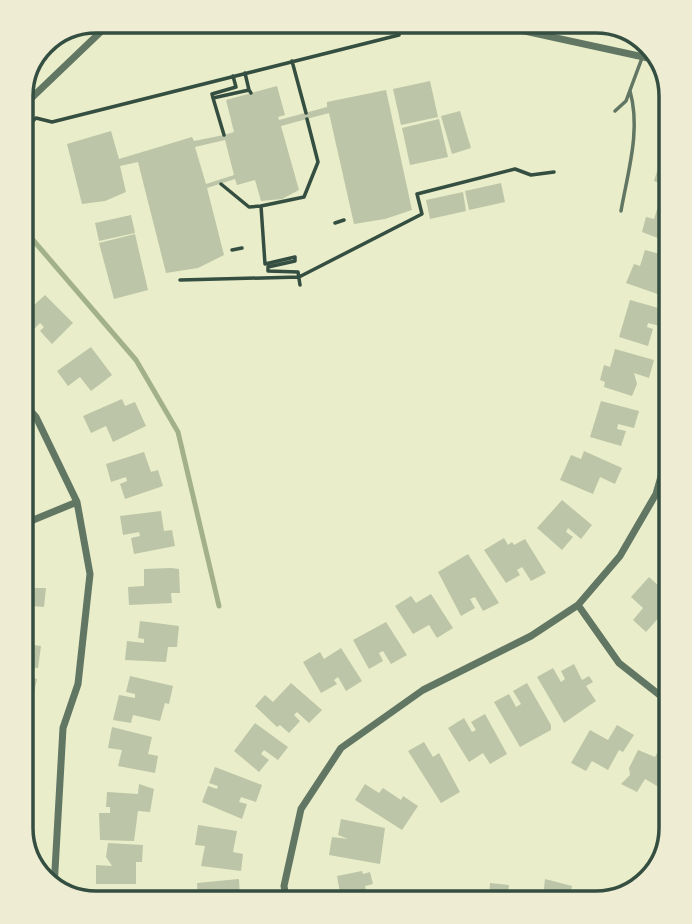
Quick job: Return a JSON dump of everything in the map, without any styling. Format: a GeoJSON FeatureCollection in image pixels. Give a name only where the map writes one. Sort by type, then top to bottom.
{"type":"FeatureCollection","features":[{"type":"Feature","properties":{"kind":"street"},"geometry":{"type":"LineString","coordinates":[[33,97],[99,33]]}},
{"type":"Feature","properties":{"kind":"street"},"geometry":{"type":"LineString","coordinates":[[533,33],[645,58]]}},
{"type":"Feature","properties":{"kind":"street"},"geometry":{"type":"LineString","coordinates":[[33,414],[77,502],[90,573],[78,684],[63,728],[55,875]]}},
{"type":"Feature","properties":{"kind":"street"},"geometry":{"type":"LineString","coordinates":[[285,891],[301,809],[341,748],[423,690],[531,636],[578,605],[620,556],[659,485]]}},
{"type":"Feature","properties":{"kind":"street"},"geometry":{"type":"LineString","coordinates":[[33,520],[77,502]]}},
{"type":"Feature","properties":{"kind":"street"},"geometry":{"type":"LineString","coordinates":[[578,605],[619,663],[659,695]]}},
{"type":"Feature","properties":{"kind":"lane"},"geometry":{"type":"LineString","coordinates":[[615,111],[626,101],[642,57]]}},
{"type":"Feature","properties":{"kind":"lane"},"geometry":{"type":"LineString","coordinates":[[621,211],[635,131],[635,108],[630,91]]}},
{"type":"Feature","properties":{"kind":"path"},"geometry":{"type":"LineString","coordinates":[[33,121],[36,118],[52,122],[399,35]]}},
{"type":"Feature","properties":{"kind":"path"},"geometry":{"type":"LineString","coordinates":[[292,61],[306,113]]}},
{"type":"Feature","properties":{"kind":"path"},"geometry":{"type":"LineString","coordinates":[[213,98],[250,92],[245,73]]}},
{"type":"Feature","properties":{"kind":"path"},"geometry":{"type":"LineString","coordinates":[[224,135],[212,94],[236,87],[233,76]]}},
{"type":"Feature","properties":{"kind":"path"},"geometry":{"type":"LineString","coordinates":[[221,184],[249,207],[304,197],[318,162],[307,119]]}},
{"type":"Feature","properties":{"kind":"path"},"geometry":{"type":"LineString","coordinates":[[180,280],[299,277],[422,214],[417,194],[515,169],[531,175],[554,172]]}},
{"type":"Feature","properties":{"kind":"path"},"geometry":{"type":"LineString","coordinates":[[261,206],[265,264],[295,257],[295,261],[268,267],[268,271],[298,272],[300,285]]}},
{"type":"Feature","properties":{"kind":"path"},"geometry":{"type":"LineString","coordinates":[[335,223],[344,220]]}},
{"type":"Feature","properties":{"kind":"path"},"geometry":{"type":"LineString","coordinates":[[232,250],[242,248]]}},
{"type":"Feature","properties":{"kind":"building"},"geometry":{"type":"Polygon","coordinates":[[[430,81],[438,117],[401,125],[393,89],[430,81]]]}},
{"type":"Feature","properties":{"kind":"building"},"geometry":{"type":"Polygon","coordinates":[[[277,86],[285,115],[278,117],[279,120],[327,107],[327,102],[386,90],[412,210],[385,219],[354,224],[329,113],[281,126],[299,190],[282,199],[261,201],[255,180],[237,185],[235,179],[207,188],[224,255],[198,268],[166,273],[138,162],[120,166],[126,192],[105,201],[82,204],[67,144],[111,131],[119,159],[192,137],[194,141],[224,135],[234,132],[226,100],[277,86]],[[225,140],[195,147],[206,184],[234,175],[225,140]]]}},
{"type":"Feature","properties":{"kind":"building"},"geometry":{"type":"Polygon","coordinates":[[[460,111],[471,148],[452,154],[441,116],[460,111]]]}},
{"type":"Feature","properties":{"kind":"building"},"geometry":{"type":"Polygon","coordinates":[[[439,119],[448,157],[410,165],[402,128],[439,119]]]}},
{"type":"Feature","properties":{"kind":"building"},"geometry":{"type":"Polygon","coordinates":[[[659,165],[659,183],[654,181],[659,165]]]}},
{"type":"Feature","properties":{"kind":"building"},"geometry":{"type":"Polygon","coordinates":[[[501,183],[505,202],[469,210],[465,191],[501,183]]]}},
{"type":"Feature","properties":{"kind":"building"},"geometry":{"type":"Polygon","coordinates":[[[463,192],[466,211],[430,219],[426,200],[463,192]]]}},
{"type":"Feature","properties":{"kind":"building"},"geometry":{"type":"Polygon","coordinates":[[[659,203],[659,238],[642,232],[646,217],[654,219],[659,203]]]}},
{"type":"Feature","properties":{"kind":"building"},"geometry":{"type":"Polygon","coordinates":[[[131,215],[135,233],[99,241],[95,223],[131,215]]]}},
{"type":"Feature","properties":{"kind":"building"},"geometry":{"type":"Polygon","coordinates":[[[135,234],[148,290],[114,299],[99,243],[135,234]]]}},
{"type":"Feature","properties":{"kind":"building"},"geometry":{"type":"Polygon","coordinates":[[[645,250],[659,254],[659,295],[626,283],[634,264],[640,266],[645,250]]]}},
{"type":"Feature","properties":{"kind":"building"},"geometry":{"type":"Polygon","coordinates":[[[45,295],[73,323],[52,344],[40,331],[44,327],[40,323],[33,330],[33,306],[45,295]]]}},
{"type":"Feature","properties":{"kind":"building"},"geometry":{"type":"Polygon","coordinates":[[[630,300],[659,308],[659,326],[648,323],[647,327],[653,329],[648,346],[619,337],[630,300]]]}},
{"type":"Feature","properties":{"kind":"building"},"geometry":{"type":"Polygon","coordinates":[[[91,347],[112,375],[91,391],[80,377],[68,386],[57,371],[91,347]]]}},
{"type":"Feature","properties":{"kind":"building"},"geometry":{"type":"Polygon","coordinates":[[[615,349],[654,360],[649,378],[634,373],[637,384],[632,396],[604,387],[605,382],[600,380],[604,365],[610,367],[615,349]]]}},
{"type":"Feature","properties":{"kind":"building"},"geometry":{"type":"Polygon","coordinates":[[[122,399],[125,406],[135,402],[146,426],[113,442],[106,426],[91,433],[83,416],[122,399]]]}},
{"type":"Feature","properties":{"kind":"building"},"geometry":{"type":"Polygon","coordinates":[[[601,401],[639,411],[634,428],[618,424],[617,429],[626,431],[621,446],[590,437],[601,401]]]}},
{"type":"Feature","properties":{"kind":"building"},"geometry":{"type":"Polygon","coordinates":[[[584,451],[622,468],[615,484],[600,477],[593,494],[560,480],[571,455],[581,459],[584,451]]]}},
{"type":"Feature","properties":{"kind":"building"},"geometry":{"type":"Polygon","coordinates":[[[144,452],[151,472],[158,470],[163,486],[125,499],[120,484],[127,481],[126,477],[111,482],[106,464],[144,452]]]}},
{"type":"Feature","properties":{"kind":"building"},"geometry":{"type":"Polygon","coordinates":[[[562,500],[592,525],[581,539],[568,528],[566,532],[573,537],[562,550],[537,528],[562,500]]]}},
{"type":"Feature","properties":{"kind":"building"},"geometry":{"type":"Polygon","coordinates":[[[161,511],[164,531],[172,530],[175,546],[134,554],[131,538],[140,536],[139,532],[123,535],[120,516],[161,511]]]}},
{"type":"Feature","properties":{"kind":"building"},"geometry":{"type":"Polygon","coordinates":[[[504,538],[508,545],[525,539],[546,573],[531,581],[522,567],[517,570],[520,575],[506,583],[484,550],[504,538]]]}},
{"type":"Feature","properties":{"kind":"building"},"geometry":{"type":"Polygon","coordinates":[[[468,554],[499,603],[483,611],[475,597],[470,599],[475,608],[461,616],[438,572],[468,554]]]}},
{"type":"Feature","properties":{"kind":"building"},"geometry":{"type":"Polygon","coordinates":[[[144,569],[179,569],[180,593],[171,593],[172,603],[129,605],[128,587],[144,586],[144,569]]]}},
{"type":"Feature","properties":{"kind":"building"},"geometry":{"type":"Polygon","coordinates":[[[649,577],[659,586],[659,617],[646,632],[633,620],[643,608],[631,597],[649,577]]]}},
{"type":"Feature","properties":{"kind":"building"},"geometry":{"type":"Polygon","coordinates":[[[33,588],[46,588],[44,607],[33,606],[33,588]]]}},
{"type":"Feature","properties":{"kind":"building"},"geometry":{"type":"Polygon","coordinates":[[[431,594],[453,628],[437,638],[429,625],[413,634],[395,606],[411,596],[416,603],[431,594]]]}},
{"type":"Feature","properties":{"kind":"building"},"geometry":{"type":"Polygon","coordinates":[[[140,621],[179,626],[177,647],[168,647],[166,662],[125,660],[127,641],[144,643],[144,639],[138,638],[140,621]]]}},
{"type":"Feature","properties":{"kind":"building"},"geometry":{"type":"Polygon","coordinates":[[[386,622],[407,655],[391,664],[383,651],[379,653],[383,661],[369,669],[353,640],[386,622]]]}},
{"type":"Feature","properties":{"kind":"building"},"geometry":{"type":"Polygon","coordinates":[[[33,645],[41,646],[38,668],[33,667],[33,645]]]}},
{"type":"Feature","properties":{"kind":"building"},"geometry":{"type":"Polygon","coordinates":[[[341,648],[362,681],[346,691],[338,677],[334,680],[337,684],[321,693],[303,662],[320,652],[324,659],[341,648]]]}},
{"type":"Feature","properties":{"kind":"building"},"geometry":{"type":"Polygon","coordinates":[[[574,664],[582,680],[589,676],[593,682],[586,686],[596,701],[564,723],[537,677],[553,668],[561,682],[565,679],[561,671],[574,664]]]}},
{"type":"Feature","properties":{"kind":"building"},"geometry":{"type":"Polygon","coordinates":[[[130,676],[173,686],[169,704],[165,703],[160,721],[133,715],[131,723],[113,720],[119,695],[135,698],[135,694],[126,692],[130,676]]]}},
{"type":"Feature","properties":{"kind":"building"},"geometry":{"type":"Polygon","coordinates":[[[33,678],[37,679],[33,697],[33,678]]]}},
{"type":"Feature","properties":{"kind":"building"},"geometry":{"type":"Polygon","coordinates":[[[291,683],[322,710],[309,723],[297,712],[294,715],[300,721],[289,733],[280,725],[277,727],[255,706],[265,695],[273,702],[291,683]]]}},
{"type":"Feature","properties":{"kind":"building"},"geometry":{"type":"Polygon","coordinates":[[[527,683],[551,725],[551,730],[520,747],[494,702],[509,694],[516,707],[521,704],[513,691],[527,683]]]}},
{"type":"Feature","properties":{"kind":"building"},"geometry":{"type":"Polygon","coordinates":[[[485,714],[507,754],[490,764],[483,753],[469,762],[448,728],[464,718],[472,732],[476,730],[471,722],[485,714]]]}},
{"type":"Feature","properties":{"kind":"building"},"geometry":{"type":"Polygon","coordinates":[[[255,723],[288,747],[278,760],[264,750],[261,754],[269,760],[259,772],[234,751],[255,723]]]}},
{"type":"Feature","properties":{"kind":"building"},"geometry":{"type":"Polygon","coordinates":[[[617,725],[634,735],[623,752],[619,750],[608,770],[592,761],[586,771],[571,763],[590,730],[608,740],[617,725]]]}},
{"type":"Feature","properties":{"kind":"building"},"geometry":{"type":"Polygon","coordinates":[[[112,727],[152,737],[148,754],[158,756],[155,773],[118,766],[122,750],[108,748],[112,727]]]}},
{"type":"Feature","properties":{"kind":"building"},"geometry":{"type":"Polygon","coordinates":[[[424,742],[433,757],[439,753],[460,792],[441,803],[408,751],[424,742]]]}},
{"type":"Feature","properties":{"kind":"building"},"geometry":{"type":"Polygon","coordinates":[[[638,750],[655,757],[659,750],[659,787],[645,779],[637,792],[621,784],[630,775],[629,768],[638,750]]]}},
{"type":"Feature","properties":{"kind":"building"},"geometry":{"type":"Polygon","coordinates":[[[215,767],[262,785],[256,802],[241,797],[239,802],[247,804],[242,819],[202,802],[208,786],[217,789],[218,786],[209,783],[215,767]]]}},
{"type":"Feature","properties":{"kind":"building"},"geometry":{"type":"Polygon","coordinates":[[[139,784],[154,789],[150,812],[138,811],[134,841],[100,840],[99,813],[110,813],[110,807],[106,807],[107,792],[138,794],[139,784]]]}},
{"type":"Feature","properties":{"kind":"building"},"geometry":{"type":"Polygon","coordinates":[[[365,784],[379,793],[383,788],[401,800],[403,796],[418,806],[402,830],[355,800],[365,784]]]}},
{"type":"Feature","properties":{"kind":"building"},"geometry":{"type":"Polygon","coordinates":[[[341,819],[385,828],[380,864],[329,855],[332,837],[348,839],[338,835],[341,819]]]}},
{"type":"Feature","properties":{"kind":"building"},"geometry":{"type":"Polygon","coordinates":[[[198,825],[237,831],[233,852],[243,854],[241,871],[201,866],[205,846],[195,845],[198,825]]]}},
{"type":"Feature","properties":{"kind":"building"},"geometry":{"type":"Polygon","coordinates":[[[108,843],[143,845],[142,862],[136,862],[136,884],[96,884],[96,865],[112,866],[106,857],[108,843]]]}},
{"type":"Feature","properties":{"kind":"building"},"geometry":{"type":"Polygon","coordinates":[[[370,872],[373,884],[365,886],[366,891],[340,891],[337,876],[370,872]]]}},
{"type":"Feature","properties":{"kind":"building"},"geometry":{"type":"Polygon","coordinates":[[[239,879],[240,891],[197,891],[197,883],[239,879]]]}},
{"type":"Feature","properties":{"kind":"building"},"geometry":{"type":"Polygon","coordinates":[[[545,879],[572,886],[571,891],[544,891],[545,879]]]}},
{"type":"Feature","properties":{"kind":"building"},"geometry":{"type":"Polygon","coordinates":[[[490,883],[509,885],[508,891],[489,891],[490,883]]]}},
{"type":"Feature","properties":{"kind":"waterway"},"geometry":{"type":"LineString","coordinates":[[33,240],[136,360],[178,432],[219,606]]}}]}
